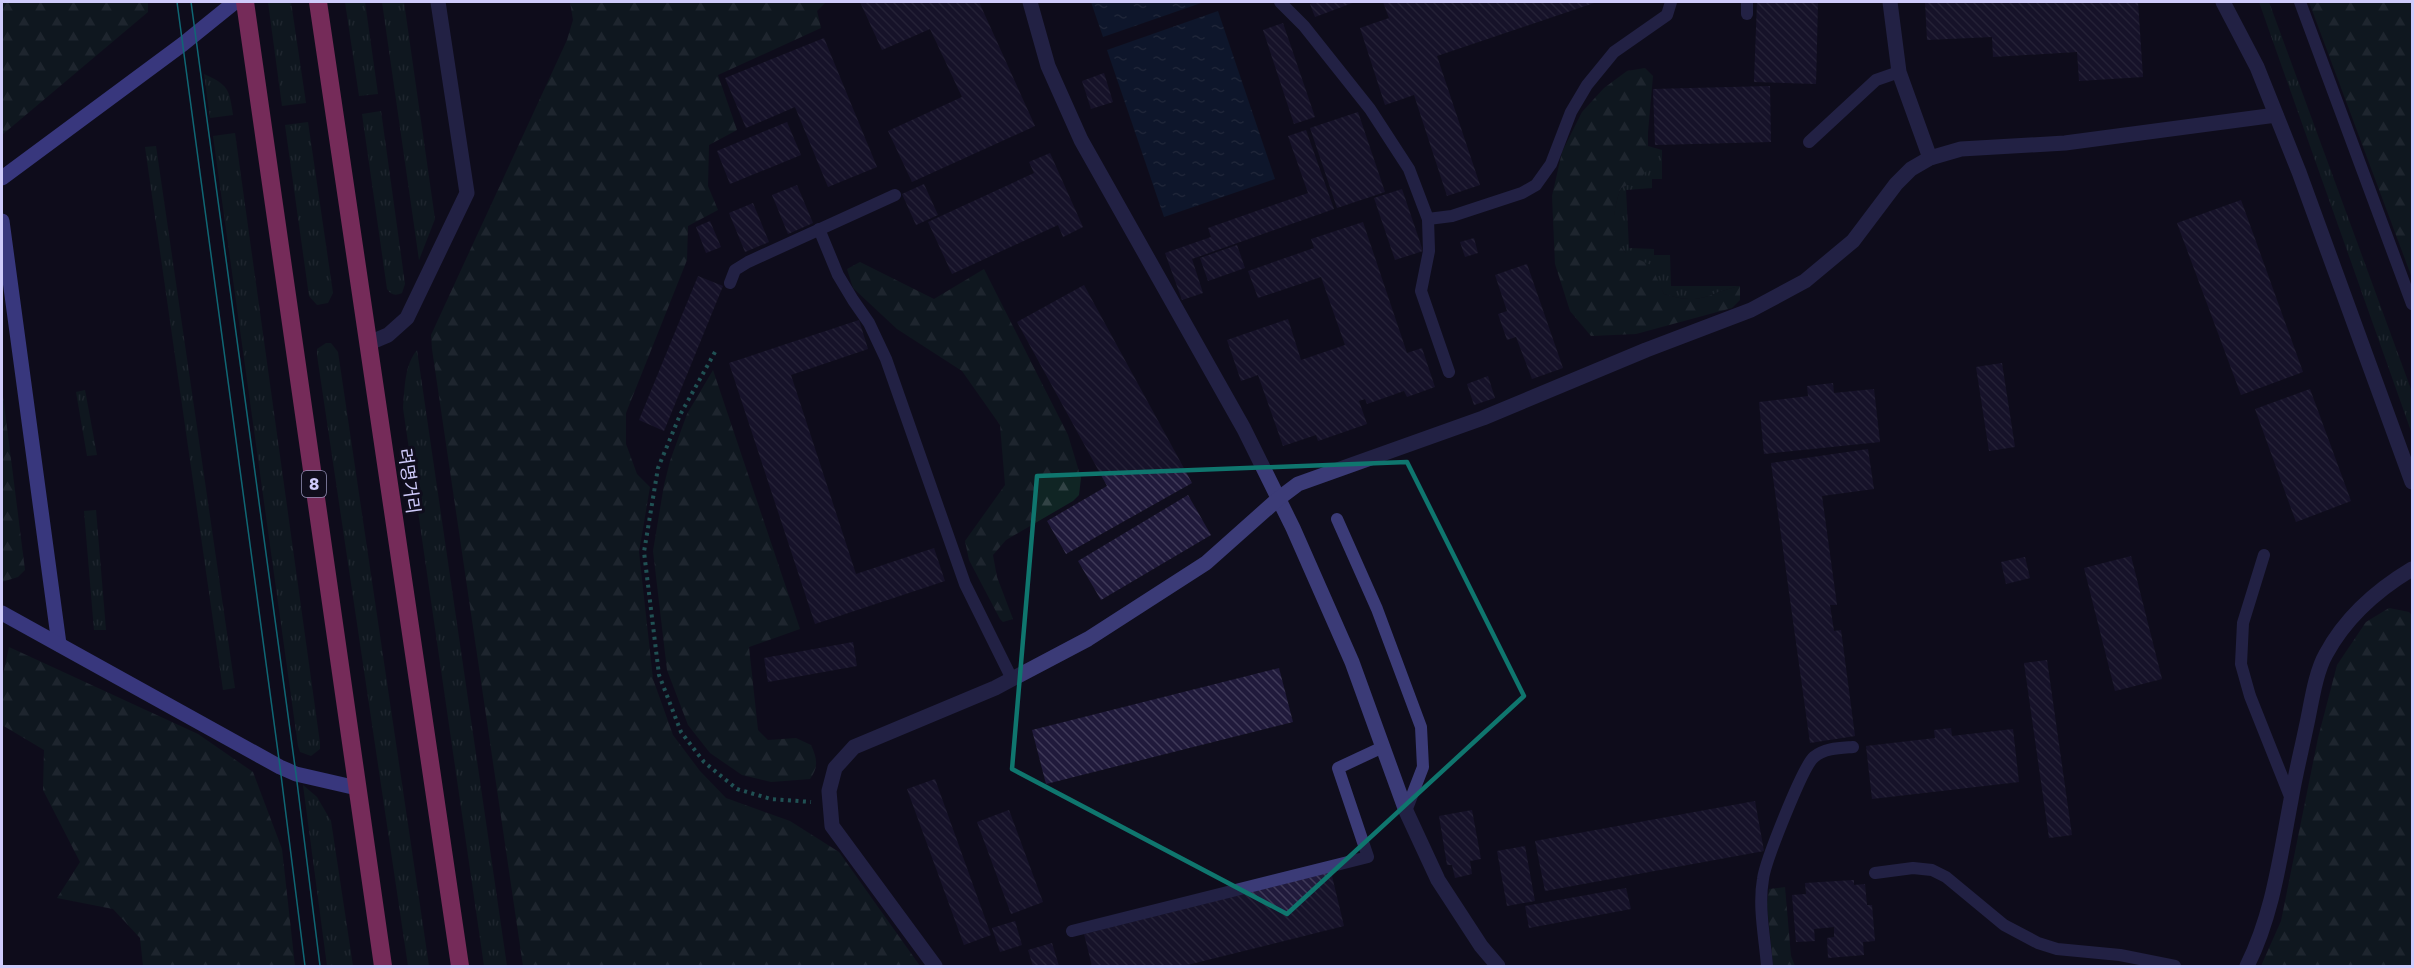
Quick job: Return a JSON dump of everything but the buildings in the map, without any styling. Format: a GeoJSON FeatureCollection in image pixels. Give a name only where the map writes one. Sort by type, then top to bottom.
{"type":"FeatureCollection","features":[{"type":"Feature","properties":{"kind":"highway","name":"8"},"geometry":{"type":"LineString","coordinates":[[245,2],[383,966]]}},
{"type":"Feature","properties":{"kind":"highway","name":"려명거리"},"geometry":{"type":"LineString","coordinates":[[318,2],[460,966]]}},
{"type":"Feature","properties":{"kind":"street"},"geometry":{"type":"LineString","coordinates":[[2,178],[183,44],[235,2]]}},
{"type":"Feature","properties":{"kind":"street"},"geometry":{"type":"LineString","coordinates":[[369,344],[388,335],[407,318],[467,193],[438,2]]}},
{"type":"Feature","properties":{"kind":"street"},"geometry":{"type":"LineString","coordinates":[[1030,2],[1048,66],[1081,140],[1244,429],[1293,528],[1352,662],[1406,811],[1438,880],[1481,946],[1498,966]]}},
{"type":"Feature","properties":{"kind":"street"},"geometry":{"type":"LineString","coordinates":[[1890,2],[1899,72],[1930,158]]}},
{"type":"Feature","properties":{"kind":"street"},"geometry":{"type":"LineString","coordinates":[[2223,2],[2257,67],[2276,115],[2412,482]]}},
{"type":"Feature","properties":{"kind":"street"},"geometry":{"type":"LineString","coordinates":[[935,966],[832,826],[829,791],[835,768],[854,747],[1012,679],[1088,639],[1206,563],[1298,484],[1483,418],[1646,350],[1751,310],[1805,281],[1853,241],[1896,184],[1911,169],[1930,158],[1961,149],[2065,142],[2276,115]]}},
{"type":"Feature","properties":{"kind":"street"},"geometry":{"type":"LineString","coordinates":[[2,221],[59,644]]}},
{"type":"Feature","properties":{"kind":"street"},"geometry":{"type":"LineString","coordinates":[[2247,966],[2260,940],[2272,900],[2291,799],[2324,656],[2344,626],[2368,600],[2388,583],[2412,569]]}},
{"type":"Feature","properties":{"kind":"street"},"geometry":{"type":"LineString","coordinates":[[2,613],[280,767],[296,774],[357,788]]}},
{"type":"Feature","properties":{"kind":"lane"},"geometry":{"type":"LineString","coordinates":[[1280,2],[1304,26],[1370,109],[1408,169],[1428,219],[1429,251],[1421,291],[1449,372]]}},
{"type":"Feature","properties":{"kind":"lane"},"geometry":{"type":"LineString","coordinates":[[1428,219],[1462,213],[1522,193],[1536,185],[1551,164],[1571,112],[1587,85],[1614,52],[1667,15],[1671,2]]}},
{"type":"Feature","properties":{"kind":"lane"},"geometry":{"type":"LineString","coordinates":[[2300,2],[2412,304]]}},
{"type":"Feature","properties":{"kind":"lane"},"geometry":{"type":"LineString","coordinates":[[1809,142],[1876,80],[1899,72]]}},
{"type":"Feature","properties":{"kind":"lane"},"geometry":{"type":"LineString","coordinates":[[730,283],[735,270],[748,262],[895,195]]}},
{"type":"Feature","properties":{"kind":"lane"},"geometry":{"type":"LineString","coordinates":[[819,229],[838,275],[852,300],[869,323],[886,359],[965,584],[1012,679]]}},
{"type":"Feature","properties":{"kind":"lane"},"geometry":{"type":"LineString","coordinates":[[1337,519],[1377,609],[1421,727],[1423,767],[1406,811]]}},
{"type":"Feature","properties":{"kind":"lane"},"geometry":{"type":"LineString","coordinates":[[2264,555],[2243,623],[2241,664],[2250,696],[2291,799]]}},
{"type":"Feature","properties":{"kind":"lane"},"geometry":{"type":"LineString","coordinates":[[1072,931],[1368,857],[1338,768],[1383,747]]}},
{"type":"Feature","properties":{"kind":"lane"},"geometry":{"type":"LineString","coordinates":[[1767,966],[1763,879],[1804,770],[1813,757],[1830,749],[1853,747]]}},
{"type":"Feature","properties":{"kind":"lane"},"geometry":{"type":"LineString","coordinates":[[1875,873],[1913,868],[1932,870],[1946,877],[2004,925],[2038,943],[2057,949],[2120,955],[2175,966]]}},
{"type":"Feature","properties":{"kind":"path"},"geometry":{"type":"LineString","coordinates":[[715,352],[680,416],[658,468],[644,552],[659,675],[681,732],[704,762],[737,789],[771,799],[830,804]]}},
{"type":"Feature","properties":{"kind":"highlighted area"},"geometry":{"type":"Polygon","coordinates":[[[1407,462],[1524,696],[1287,914],[1012,769],[1037,476],[1407,462]]]}},
{"type":"Feature","properties":{"kind":"green space"},"geometry":{"type":"Polygon","coordinates":[[[2,2],[148,2],[148,12],[2,135],[2,2]]]}},
{"type":"Feature","properties":{"kind":"green space"},"geometry":{"type":"Polygon","coordinates":[[[268,2],[291,2],[306,103],[282,106],[268,2]]]}},
{"type":"Feature","properties":{"kind":"green space"},"geometry":{"type":"Polygon","coordinates":[[[345,2],[365,2],[378,94],[359,96],[345,2]]]}},
{"type":"Feature","properties":{"kind":"green space"},"geometry":{"type":"Polygon","coordinates":[[[382,2],[404,2],[435,219],[419,260],[382,2]]]}},
{"type":"Feature","properties":{"kind":"green space"},"geometry":{"type":"Polygon","coordinates":[[[570,2],[826,2],[817,11],[821,28],[718,75],[737,130],[709,145],[708,186],[718,210],[688,226],[687,260],[626,413],[626,444],[637,474],[650,487],[639,552],[653,679],[673,735],[700,771],[726,798],[790,821],[839,852],[920,966],[523,966],[431,335],[567,40],[573,20],[570,2]]]}},
{"type":"Feature","properties":{"kind":"green space"},"geometry":{"type":"Polygon","coordinates":[[[2259,2],[2269,2],[2412,392],[2412,434],[2259,2]]]}},
{"type":"Feature","properties":{"kind":"green space"},"geometry":{"type":"Polygon","coordinates":[[[2309,2],[2412,2],[2412,278],[2309,2]]]}},
{"type":"Feature","properties":{"kind":"green space"},"geometry":{"type":"Polygon","coordinates":[[[1645,68],[1653,76],[1648,132],[1648,169],[1639,180],[1621,188],[1614,221],[1616,238],[1625,252],[1651,265],[1664,294],[1696,299],[1740,286],[1740,300],[1732,308],[1636,334],[1591,336],[1570,311],[1555,264],[1552,196],[1562,152],[1582,112],[1604,88],[1627,71],[1645,68]]]}},
{"type":"Feature","properties":{"kind":"green space"},"geometry":{"type":"Polygon","coordinates":[[[204,74],[218,81],[226,89],[233,115],[210,118],[204,74]]]}},
{"type":"Feature","properties":{"kind":"green space"},"geometry":{"type":"Polygon","coordinates":[[[381,111],[405,284],[402,293],[397,294],[392,294],[387,289],[362,114],[381,111]]]}},
{"type":"Feature","properties":{"kind":"green space"},"geometry":{"type":"Polygon","coordinates":[[[308,122],[333,293],[328,303],[317,305],[309,296],[285,125],[308,122]]]}},
{"type":"Feature","properties":{"kind":"green space"},"geometry":{"type":"Polygon","coordinates":[[[235,133],[320,743],[320,749],[311,756],[300,752],[298,746],[213,136],[235,133]]]}},
{"type":"Feature","properties":{"kind":"green space"},"geometry":{"type":"Polygon","coordinates":[[[156,146],[235,688],[223,690],[145,147],[156,146]]]}},
{"type":"Feature","properties":{"kind":"green space"},"geometry":{"type":"Polygon","coordinates":[[[1648,146],[1662,150],[1662,179],[1652,179],[1652,188],[1626,190],[1629,248],[1654,249],[1654,255],[1670,255],[1671,286],[1740,286],[1696,299],[1664,294],[1652,275],[1619,246],[1614,230],[1614,212],[1618,195],[1621,188],[1636,181],[1644,173],[1648,146]]]}},
{"type":"Feature","properties":{"kind":"green space"},"geometry":{"type":"Polygon","coordinates":[[[860,262],[934,299],[984,269],[1068,435],[1081,478],[1079,495],[1073,501],[1006,540],[993,555],[997,577],[1013,619],[1003,622],[1000,619],[969,560],[965,541],[1005,485],[1000,425],[962,371],[897,329],[853,288],[847,269],[860,262]]]}},
{"type":"Feature","properties":{"kind":"green space"},"geometry":{"type":"Polygon","coordinates":[[[326,343],[331,343],[338,352],[429,966],[408,966],[317,355],[317,349],[326,343]]]}},
{"type":"Feature","properties":{"kind":"green space"},"geometry":{"type":"Polygon","coordinates":[[[417,350],[507,966],[484,966],[403,408],[407,370],[417,350]]]}},
{"type":"Feature","properties":{"kind":"green space"},"geometry":{"type":"Polygon","coordinates":[[[713,370],[800,629],[749,647],[758,730],[768,740],[796,738],[811,745],[816,762],[810,779],[771,782],[742,775],[710,753],[688,725],[667,670],[653,551],[670,461],[687,414],[713,370]]]}},
{"type":"Feature","properties":{"kind":"green space"},"geometry":{"type":"Polygon","coordinates":[[[2,388],[25,570],[18,577],[2,582],[2,388]]]}},
{"type":"Feature","properties":{"kind":"green space"},"geometry":{"type":"Polygon","coordinates":[[[85,390],[97,455],[87,456],[76,392],[85,390]]]}},
{"type":"Feature","properties":{"kind":"green space"},"geometry":{"type":"Polygon","coordinates":[[[96,510],[106,630],[94,630],[84,511],[96,510]]]}},
{"type":"Feature","properties":{"kind":"green space"},"geometry":{"type":"Polygon","coordinates":[[[2389,608],[2409,612],[2412,615],[2412,966],[2261,966],[2281,921],[2318,738],[2337,665],[2366,622],[2389,608]]]}},
{"type":"Feature","properties":{"kind":"green space"},"geometry":{"type":"Polygon","coordinates":[[[9,647],[198,734],[253,772],[282,849],[295,966],[143,966],[140,938],[113,909],[57,898],[80,862],[43,790],[44,750],[2,725],[2,679],[9,647]]]}},
{"type":"Feature","properties":{"kind":"green space"},"geometry":{"type":"Polygon","coordinates":[[[303,785],[317,797],[331,821],[353,966],[327,966],[303,785]]]}},
{"type":"Feature","properties":{"kind":"green space"},"geometry":{"type":"Polygon","coordinates":[[[1785,887],[1791,956],[1795,966],[1773,966],[1767,904],[1769,889],[1785,887]]]}},
{"type":"Feature","properties":{"kind":"water"},"geometry":{"type":"Polygon","coordinates":[[[1091,2],[1204,2],[1103,37],[1091,2]]]}},
{"type":"Feature","properties":{"kind":"water"},"geometry":{"type":"Polygon","coordinates":[[[1218,11],[1275,179],[1164,217],[1107,50],[1218,11]]]}},
{"type":"Feature","properties":{"kind":"tram line"},"geometry":{"type":"LineString","coordinates":[[177,2],[305,966]]}},
{"type":"Feature","properties":{"kind":"tram line"},"geometry":{"type":"LineString","coordinates":[[191,2],[320,966]]}}]}
